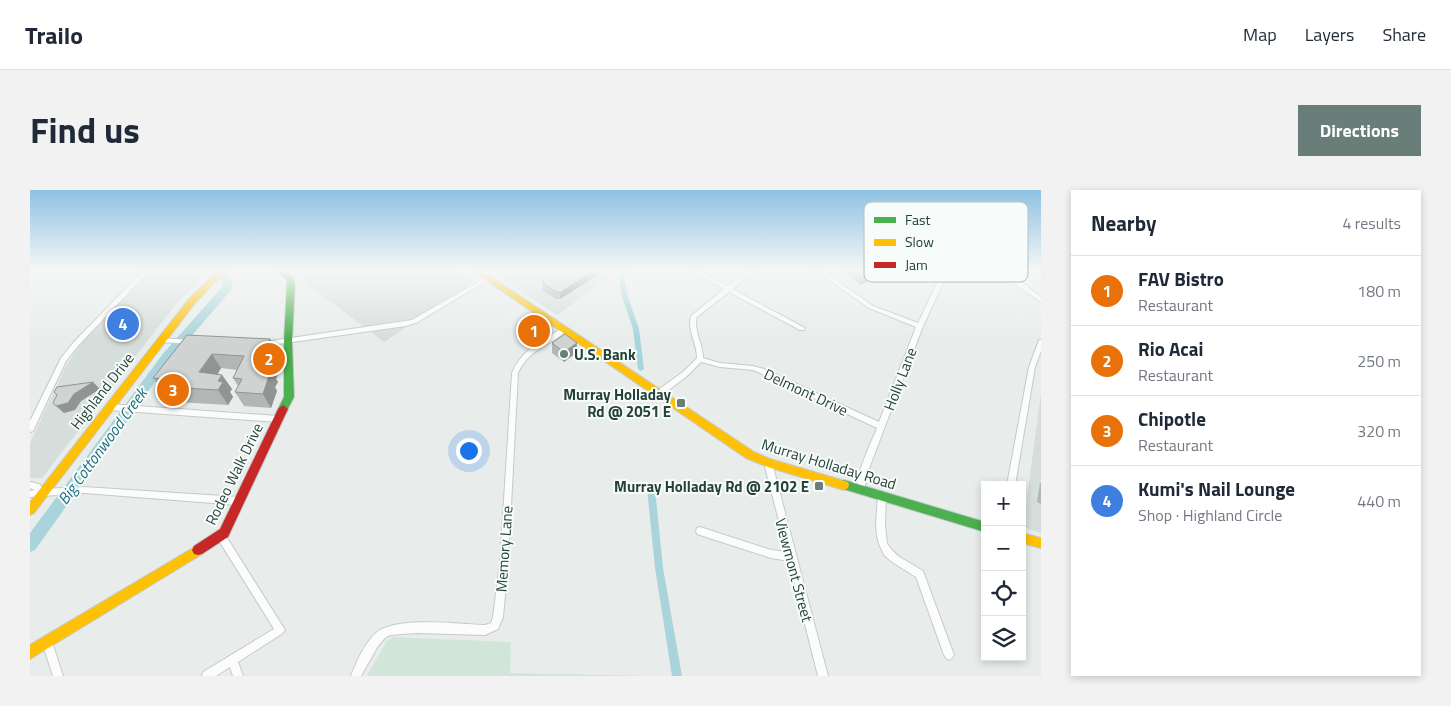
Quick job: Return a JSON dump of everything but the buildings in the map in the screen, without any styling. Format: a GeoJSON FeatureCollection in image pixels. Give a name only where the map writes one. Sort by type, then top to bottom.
{"type":"FeatureCollection","features":[{"type":"Feature","properties":{"kind":"main road","name":"Highland Drive"},"geometry":{"type":"LineString","coordinates":[[30,510],[197,294]]}},
{"type":"Feature","properties":{"kind":"main road","name":"Rodeo Walk Drive"},"geometry":{"type":"LineString","coordinates":[[30,652],[221,536],[286,405],[290,390],[288,341],[290,294]]}},
{"type":"Feature","properties":{"kind":"main road","name":"Murray Holladay Road"},"geometry":{"type":"LineString","coordinates":[[511,294],[741,450],[768,463],[982,526]]}},
{"type":"Feature","properties":{"kind":"main road"},"geometry":{"type":"LineString","coordinates":[[1026,539],[1041,543]]}},
{"type":"Feature","properties":{"kind":"street"},"geometry":{"type":"LineString","coordinates":[[30,429],[63,360],[124,294]]}},
{"type":"Feature","properties":{"kind":"street"},"geometry":{"type":"LineString","coordinates":[[256,345],[406,324],[460,294]]}},
{"type":"Feature","properties":{"kind":"street"},"geometry":{"type":"LineString","coordinates":[[658,394],[700,360],[700,352],[692,327],[693,318],[722,294]]}},
{"type":"Feature","properties":{"kind":"street"},"geometry":{"type":"LineString","coordinates":[[737,294],[802,328]]}},
{"type":"Feature","properties":{"kind":"street"},"geometry":{"type":"LineString","coordinates":[[852,294],[871,307],[920,326]]}},
{"type":"Feature","properties":{"kind":"street","name":"Holly Lane"},"geometry":{"type":"LineString","coordinates":[[861,490],[863,474],[920,326],[935,294]]}},
{"type":"Feature","properties":{"kind":"street","name":"Memory Lane"},"geometry":{"type":"LineString","coordinates":[[356,676],[377,639],[389,630],[404,627],[485,630],[495,626],[501,590],[516,370],[524,356],[564,330]]}},
{"type":"Feature","properties":{"kind":"street"},"geometry":{"type":"LineString","coordinates":[[161,340],[198,342]]}},
{"type":"Feature","properties":{"kind":"street"},"geometry":{"type":"LineString","coordinates":[[1012,481],[1032,367],[1041,342]]}},
{"type":"Feature","properties":{"kind":"street","name":"Delmont Drive"},"geometry":{"type":"LineString","coordinates":[[700,360],[725,366],[757,369],[882,427]]}},
{"type":"Feature","properties":{"kind":"street"},"geometry":{"type":"LineString","coordinates":[[109,407],[278,419]]}},
{"type":"Feature","properties":{"kind":"street","name":"Viewmont Street"},"geometry":{"type":"LineString","coordinates":[[768,463],[823,676]]}},
{"type":"Feature","properties":{"kind":"street"},"geometry":{"type":"LineString","coordinates":[[30,485],[36,486],[42,493]]}},
{"type":"Feature","properties":{"kind":"street"},"geometry":{"type":"LineString","coordinates":[[30,494],[58,490],[84,490],[239,501]]}},
{"type":"Feature","properties":{"kind":"street"},"geometry":{"type":"LineString","coordinates":[[882,496],[880,532],[883,545],[893,559],[920,574],[949,655]]}},
{"type":"Feature","properties":{"kind":"street"},"geometry":{"type":"LineString","coordinates":[[700,531],[771,554],[791,557]]}},
{"type":"Feature","properties":{"kind":"street"},"geometry":{"type":"LineString","coordinates":[[207,676],[280,630],[221,536]]}},
{"type":"Feature","properties":{"kind":"street"},"geometry":{"type":"LineString","coordinates":[[47,642],[58,676]]}},
{"type":"Feature","properties":{"kind":"street"},"geometry":{"type":"LineString","coordinates":[[232,660],[238,676]]}},
{"type":"Feature","properties":{"kind":"shaded area"},"geometry":{"type":"Polygon","coordinates":[[[129,294],[186,294],[176,304],[42,478],[30,478],[30,443],[67,364],[80,345],[129,294]]]}},
{"type":"Feature","properties":{"kind":"shaded area"},"geometry":{"type":"Polygon","coordinates":[[[320,294],[456,294],[384,342],[320,294]]]}},
{"type":"Feature","properties":{"kind":"shaded area"},"geometry":{"type":"Polygon","coordinates":[[[524,294],[587,294],[557,315],[524,294]]]}},
{"type":"Feature","properties":{"kind":"shaded area"},"geometry":{"type":"Polygon","coordinates":[[[1041,393],[1041,533],[1026,528],[1026,505],[1041,393]]]}},
{"type":"Feature","properties":{"kind":"green space"},"geometry":{"type":"Polygon","coordinates":[[[393,637],[511,642],[510,673],[655,676],[367,676],[387,641],[393,637]]]}},
{"type":"Feature","properties":{"kind":"waterway","name":"Big Cottonwood Creek"},"geometry":{"type":"LineString","coordinates":[[30,545],[166,358],[222,294]]}},
{"type":"Feature","properties":{"kind":"waterway"},"geometry":{"type":"LineString","coordinates":[[624,294],[636,329],[641,369]]}},
{"type":"Feature","properties":{"kind":"waterway"},"geometry":{"type":"LineString","coordinates":[[651,488],[659,568],[677,676]]}},
{"type":"Feature","properties":{"kind":"traffic: fast"},"geometry":{"type":"LineString","coordinates":[[283,409],[289,397],[288,341],[290,294]]}},
{"type":"Feature","properties":{"kind":"traffic: fast"},"geometry":{"type":"LineString","coordinates":[[844,485],[982,526]]}},
{"type":"Feature","properties":{"kind":"traffic: slow"},"geometry":{"type":"LineString","coordinates":[[30,510],[199,294]]}},
{"type":"Feature","properties":{"kind":"traffic: slow"},"geometry":{"type":"LineString","coordinates":[[511,294],[750,455],[768,463],[844,485]]}},
{"type":"Feature","properties":{"kind":"traffic: slow"},"geometry":{"type":"LineString","coordinates":[[1026,539],[1041,543]]}},
{"type":"Feature","properties":{"kind":"traffic: slow"},"geometry":{"type":"LineString","coordinates":[[30,652],[198,550]]}},
{"type":"Feature","properties":{"kind":"traffic: jam"},"geometry":{"type":"LineString","coordinates":[[198,550],[224,533],[283,409]]}},
{"type":"Feature","properties":{"kind":"place","name":"Kumi's Nail Lounge"},"geometry":{"type":"Point","coordinates":[123,324]}},
{"type":"Feature","properties":{"kind":"place","name":"FAV Bistro"},"geometry":{"type":"Point","coordinates":[534,331]}},
{"type":"Feature","properties":{"kind":"place","name":"U.S. Bank"},"geometry":{"type":"Point","coordinates":[564,354]}},
{"type":"Feature","properties":{"kind":"place","name":"Rio Acai"},"geometry":{"type":"Point","coordinates":[269,359]}},
{"type":"Feature","properties":{"kind":"place","name":"Chipotle"},"geometry":{"type":"Point","coordinates":[173,390]}},
{"type":"Feature","properties":{"kind":"place","name":"Murray Holladay Rd @ 2051 E"},"geometry":{"type":"Point","coordinates":[681,403]}},
{"type":"Feature","properties":{"kind":"place","name":"Murray Holladay Rd @ 2102 E"},"geometry":{"type":"Point","coordinates":[819,486]}}]}
